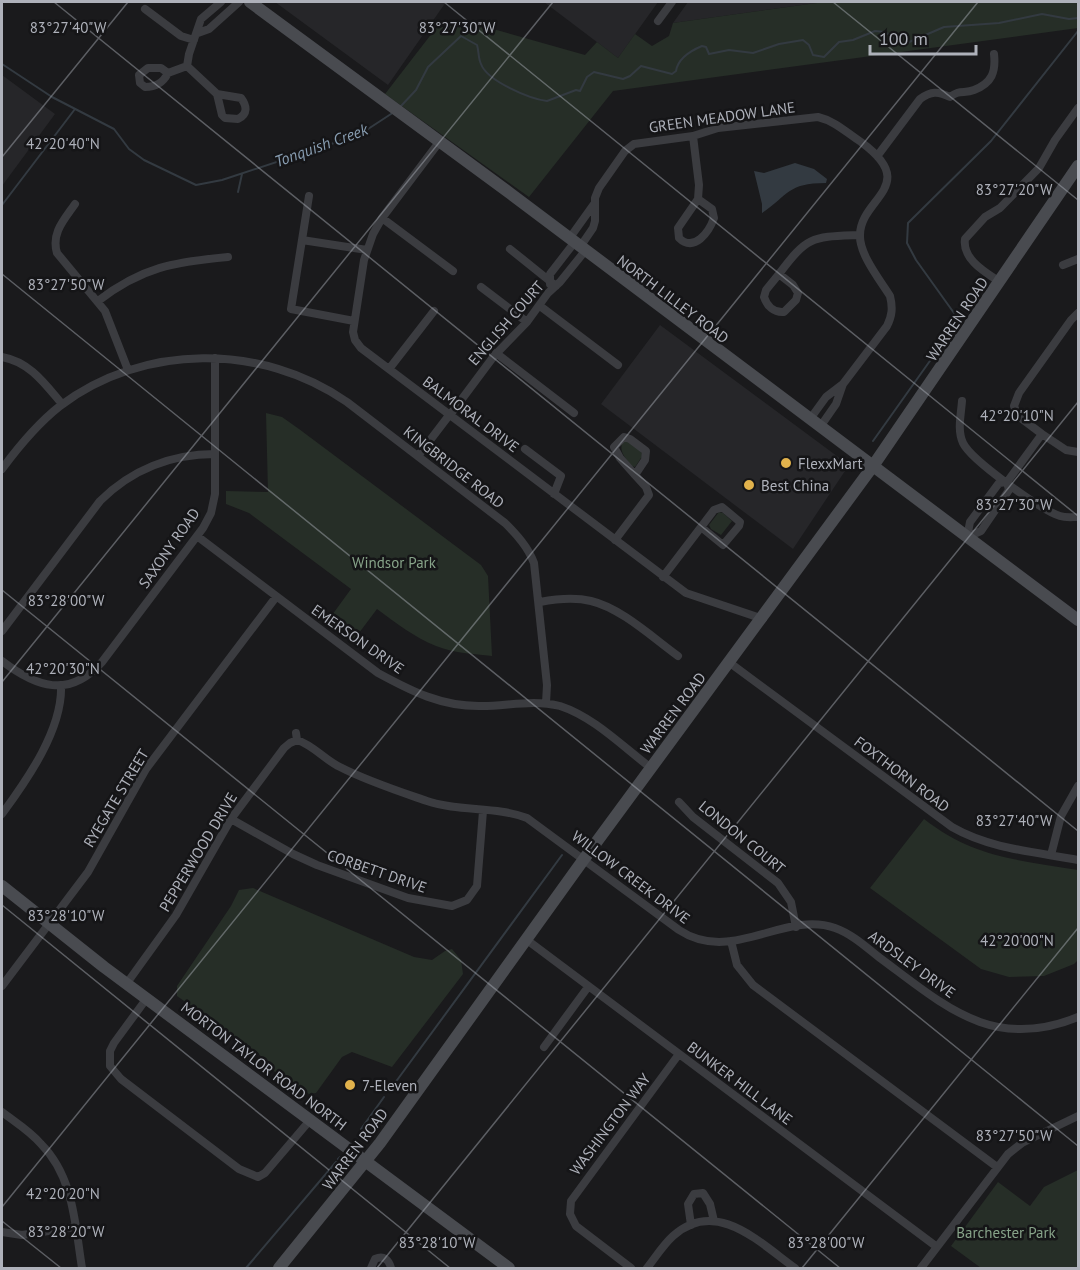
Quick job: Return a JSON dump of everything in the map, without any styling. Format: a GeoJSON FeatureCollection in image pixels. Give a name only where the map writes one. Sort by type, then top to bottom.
{"type":"FeatureCollection","features":[{"type":"Feature","properties":{"kind":"street"},"geometry":{"type":"LineString","coordinates":[[188,66],[201,19],[221,2]]}},
{"type":"Feature","properties":{"kind":"street"},"geometry":{"type":"LineString","coordinates":[[144,9],[181,36],[196,36],[208,29],[239,2]]}},
{"type":"Feature","properties":{"kind":"street","name":"NORTH LILLEY ROAD"},"geometry":{"type":"LineString","coordinates":[[250,2],[392,105],[1078,620]]}},
{"type":"Feature","properties":{"kind":"street"},"geometry":{"type":"LineString","coordinates":[[657,21],[672,2]]}},
{"type":"Feature","properties":{"kind":"street"},"geometry":{"type":"LineString","coordinates":[[810,419],[826,397],[843,384],[887,326],[892,313],[890,296],[863,251],[860,235],[864,220],[882,195],[885,186],[885,170],[878,155],[920,99],[934,92],[950,97],[961,91],[975,90],[990,78],[995,70],[994,54]]}},
{"type":"Feature","properties":{"kind":"street"},"geometry":{"type":"LineString","coordinates":[[168,73],[188,66]]}},
{"type":"Feature","properties":{"kind":"street"},"geometry":{"type":"LineString","coordinates":[[188,66],[217,94]]}},
{"type":"Feature","properties":{"kind":"street"},"geometry":{"type":"LineString","coordinates":[[1000,282],[974,262],[964,247],[965,239],[985,217],[1000,208],[1039,168],[1054,140],[1078,108]]}},
{"type":"Feature","properties":{"kind":"street","name":"GREEN MEADOW LANE"},"geometry":{"type":"LineString","coordinates":[[577,245],[593,228],[599,188],[629,147],[640,142],[693,136],[718,128],[818,117],[834,123],[878,155]]}},
{"type":"Feature","properties":{"kind":"street"},"geometry":{"type":"LineString","coordinates":[[693,136],[699,185],[698,199],[678,228],[679,238],[687,243],[696,243],[714,218],[712,209],[698,199]]}},
{"type":"Feature","properties":{"kind":"street","name":"BALMORAL DRIVE"},"geometry":{"type":"LineString","coordinates":[[440,141],[382,218],[373,234],[367,250],[354,321],[353,336],[358,345],[448,417],[686,593],[763,619]]}},
{"type":"Feature","properties":{"kind":"street","name":"WARREN ROAD"},"geometry":{"type":"LineString","coordinates":[[279,1269],[366,1161],[584,859],[763,619],[873,466],[1077,170]]}},
{"type":"Feature","properties":{"kind":"street"},"geometry":{"type":"LineString","coordinates":[[309,196],[291,309],[354,321]]}},
{"type":"Feature","properties":{"kind":"street"},"geometry":{"type":"LineString","coordinates":[[553,284],[550,274],[577,245],[595,203]]}},
{"type":"Feature","properties":{"kind":"street"},"geometry":{"type":"LineString","coordinates":[[75,204],[57,231],[55,246],[62,259],[98,301],[110,321],[128,370]]}},
{"type":"Feature","properties":{"kind":"street"},"geometry":{"type":"LineString","coordinates":[[382,218],[453,271]]}},
{"type":"Feature","properties":{"kind":"street"},"geometry":{"type":"LineString","coordinates":[[778,274],[793,285],[798,293],[792,306],[784,312],[777,312],[769,306],[764,297],[766,290],[778,274],[795,252],[810,241],[826,237],[860,235]]}},
{"type":"Feature","properties":{"kind":"street"},"geometry":{"type":"LineString","coordinates":[[302,240],[367,250]]}},
{"type":"Feature","properties":{"kind":"street","name":"ENGLISH COURT"},"geometry":{"type":"LineString","coordinates":[[418,456],[496,353],[540,306],[577,245]]}},
{"type":"Feature","properties":{"kind":"street"},"geometry":{"type":"LineString","coordinates":[[510,249],[553,284]]}},
{"type":"Feature","properties":{"kind":"street"},"geometry":{"type":"LineString","coordinates":[[98,301],[133,278],[159,267],[186,261],[228,257]]}},
{"type":"Feature","properties":{"kind":"street"},"geometry":{"type":"LineString","coordinates":[[1063,265],[1078,259]]}},
{"type":"Feature","properties":{"kind":"street"},"geometry":{"type":"LineString","coordinates":[[481,287],[527,322]]}},
{"type":"Feature","properties":{"kind":"street"},"geometry":{"type":"LineString","coordinates":[[540,306],[618,365]]}},
{"type":"Feature","properties":{"kind":"street"},"geometry":{"type":"LineString","coordinates":[[389,369],[434,312]]}},
{"type":"Feature","properties":{"kind":"street"},"geometry":{"type":"LineString","coordinates":[[1078,313],[1050,348],[1014,402],[1018,416],[1066,450],[1078,452]]}},
{"type":"Feature","properties":{"kind":"street"},"geometry":{"type":"LineString","coordinates":[[496,353],[574,413]]}},
{"type":"Feature","properties":{"kind":"street"},"geometry":{"type":"LineString","coordinates":[[2,357],[17,361],[32,371],[62,404]]}},
{"type":"Feature","properties":{"kind":"street","name":"KINGBRIDGE ROAD"},"geometry":{"type":"LineString","coordinates":[[2,469],[29,434],[62,404],[94,384],[128,370],[172,360],[215,358],[250,362],[279,370],[336,394],[505,523],[531,553],[540,602],[547,685],[546,704]]}},
{"type":"Feature","properties":{"kind":"street","name":"SAXONY ROAD"},"geometry":{"type":"LineString","coordinates":[[2,661],[20,675],[36,682],[61,684],[79,679],[96,668],[197,536],[208,520],[214,504],[215,358]]}},
{"type":"Feature","properties":{"kind":"street"},"geometry":{"type":"LineString","coordinates":[[820,427],[836,404],[843,384]]}},
{"type":"Feature","properties":{"kind":"street"},"geometry":{"type":"LineString","coordinates":[[962,401],[960,425],[963,442],[972,455],[1007,482],[1058,515],[1078,518]]}},
{"type":"Feature","properties":{"kind":"street"},"geometry":{"type":"LineString","coordinates":[[967,537],[970,522],[993,489],[999,483],[1007,482],[1042,434]]}},
{"type":"Feature","properties":{"kind":"street"},"geometry":{"type":"LineString","coordinates":[[615,540],[649,495],[646,487],[635,475],[620,458],[614,447],[624,437],[646,451],[645,460],[635,475]]}},
{"type":"Feature","properties":{"kind":"street"},"geometry":{"type":"LineString","coordinates":[[525,449],[561,476],[554,494]]}},
{"type":"Feature","properties":{"kind":"street"},"geometry":{"type":"LineString","coordinates":[[2,631],[110,491],[134,474],[159,463],[200,454],[215,454]]}},
{"type":"Feature","properties":{"kind":"street"},"geometry":{"type":"LineString","coordinates":[[967,537],[981,531],[1009,490],[1007,482]]}},
{"type":"Feature","properties":{"kind":"street"},"geometry":{"type":"LineString","coordinates":[[663,577],[701,527],[718,507],[722,507],[740,522],[723,545],[701,527]]}},
{"type":"Feature","properties":{"kind":"street","name":"EMERSON DRIVE"},"geometry":{"type":"LineString","coordinates":[[197,536],[378,673],[430,699],[467,706],[526,702],[566,708],[585,718],[651,768]]}},
{"type":"Feature","properties":{"kind":"street","name":"RYEGATE STREET"},"geometry":{"type":"LineString","coordinates":[[2,986],[88,872],[146,770],[276,597]]}},
{"type":"Feature","properties":{"kind":"street"},"geometry":{"type":"LineString","coordinates":[[540,602],[576,599],[598,603],[625,618],[678,656]]}},
{"type":"Feature","properties":{"kind":"street","name":"FOXTHORN ROAD"},"geometry":{"type":"LineString","coordinates":[[730,663],[952,827],[989,843],[1078,860]]}},
{"type":"Feature","properties":{"kind":"street"},"geometry":{"type":"LineString","coordinates":[[2,814],[38,760],[60,706],[61,684]]}},
{"type":"Feature","properties":{"kind":"street","name":"WILLOW CREEK DRIVE"},"geometry":{"type":"LineString","coordinates":[[297,736],[338,766],[437,804],[516,814],[527,818],[687,935],[718,944],[731,941]]}},
{"type":"Feature","properties":{"kind":"street","name":"PEPPERWOOD DRIVE"},"geometry":{"type":"LineString","coordinates":[[127,983],[176,915],[231,819],[284,748],[297,736]]}},
{"type":"Feature","properties":{"kind":"street"},"geometry":{"type":"LineString","coordinates":[[1051,855],[1061,816],[1078,786]]}},
{"type":"Feature","properties":{"kind":"street","name":"LONDON COURT"},"geometry":{"type":"LineString","coordinates":[[679,802],[693,817],[778,883],[791,902],[796,927]]}},
{"type":"Feature","properties":{"kind":"street","name":"CORBETT DRIVE"},"geometry":{"type":"LineString","coordinates":[[231,819],[317,865],[408,898],[452,906],[467,900],[477,886],[483,810]]}},
{"type":"Feature","properties":{"kind":"street","name":"MORTON TAYLOR ROAD NORTH"},"geometry":{"type":"LineString","coordinates":[[2,886],[127,983],[509,1269]]}},
{"type":"Feature","properties":{"kind":"street","name":"ARDSLEY DRIVE"},"geometry":{"type":"LineString","coordinates":[[731,941],[796,927],[820,925],[843,931],[944,1005],[981,1023],[1004,1028],[1028,1029],[1078,1019]]}},
{"type":"Feature","properties":{"kind":"street","name":"BUNKER HILL LANE"},"geometry":{"type":"LineString","coordinates":[[526,940],[938,1247]]}},
{"type":"Feature","properties":{"kind":"street"},"geometry":{"type":"LineString","coordinates":[[731,941],[737,965],[753,985],[997,1167]]}},
{"type":"Feature","properties":{"kind":"street"},"geometry":{"type":"LineString","coordinates":[[544,1047],[588,987]]}},
{"type":"Feature","properties":{"kind":"street"},"geometry":{"type":"LineString","coordinates":[[147,998],[111,1048],[110,1066],[121,1079],[239,1168],[258,1177],[265,1173],[311,1119]]}},
{"type":"Feature","properties":{"kind":"street","name":"WASHINGTON WAY"},"geometry":{"type":"LineString","coordinates":[[631,1269],[579,1230],[573,1223],[570,1205],[573,1196],[679,1054]]}},
{"type":"Feature","properties":{"kind":"street"},"geometry":{"type":"LineString","coordinates":[[2,1112],[40,1142],[54,1159],[66,1182],[82,1269]]}},
{"type":"Feature","properties":{"kind":"street"},"geometry":{"type":"LineString","coordinates":[[921,1269],[1008,1154],[1022,1143],[1078,1116]]}},
{"type":"Feature","properties":{"kind":"street"},"geometry":{"type":"LineString","coordinates":[[691,1225],[688,1204],[694,1194],[703,1193],[710,1204],[714,1221]]}},
{"type":"Feature","properties":{"kind":"street"},"geometry":{"type":"LineString","coordinates":[[647,1269],[673,1236],[691,1225],[714,1221],[729,1223],[747,1233],[795,1269]]}},
{"type":"Feature","properties":{"kind":"street"},"geometry":{"type":"LineString","coordinates":[[2,1232],[22,1235],[75,1227]]}},
{"type":"Feature","properties":{"kind":"street"},"geometry":{"type":"LineString","coordinates":[[371,1269],[372,1262],[378,1257],[387,1260],[391,1269]]}},
{"type":"Feature","properties":{"kind":"shaded area"},"geometry":{"type":"Polygon","coordinates":[[[275,2],[446,2],[388,85],[275,2]]]}},
{"type":"Feature","properties":{"kind":"shaded area"},"geometry":{"type":"Polygon","coordinates":[[[544,2],[658,2],[618,58],[544,2]]]}},
{"type":"Feature","properties":{"kind":"shaded area"},"geometry":{"type":"Polygon","coordinates":[[[688,2],[824,2],[673,23],[688,2]]]}},
{"type":"Feature","properties":{"kind":"shaded area"},"geometry":{"type":"Polygon","coordinates":[[[2,75],[55,114],[2,186],[2,75]]]}},
{"type":"Feature","properties":{"kind":"shaded area"},"geometry":{"type":"Polygon","coordinates":[[[795,163],[814,169],[827,179],[826,183],[803,185],[789,191],[762,213],[754,171],[764,173],[795,163]]]}},
{"type":"Feature","properties":{"kind":"shaded area"},"geometry":{"type":"Polygon","coordinates":[[[660,325],[849,465],[793,549],[601,404],[660,325]]]}},
{"type":"Feature","properties":{"kind":"green space"},"geometry":{"type":"Polygon","coordinates":[[[824,2],[1078,2],[1078,28],[613,91],[529,197],[385,94],[436,28],[472,23],[585,55],[597,42],[618,58],[635,34],[652,46],[669,36],[673,23],[824,2]]]}},
{"type":"Feature","properties":{"kind":"green space","name":"Windsor Park"},"geometry":{"type":"Polygon","coordinates":[[[266,413],[282,417],[299,429],[481,565],[488,576],[492,656],[456,652],[436,646],[413,634],[377,609],[353,641],[327,622],[351,589],[249,513],[226,504],[226,491],[268,492],[266,413]]]}},
{"type":"Feature","properties":{"kind":"green space"},"geometry":{"type":"Polygon","coordinates":[[[629,441],[640,449],[643,455],[635,467],[631,466],[622,451],[623,442],[629,441]]]}},
{"type":"Feature","properties":{"kind":"green space"},"geometry":{"type":"Polygon","coordinates":[[[719,512],[732,521],[721,535],[709,525],[719,512]]]}},
{"type":"Feature","properties":{"kind":"green space"},"geometry":{"type":"Polygon","coordinates":[[[924,819],[943,832],[979,850],[1017,860],[1078,870],[1078,960],[1074,964],[1044,976],[1009,977],[981,969],[870,888],[924,819]]]}},
{"type":"Feature","properties":{"kind":"green space"},"geometry":{"type":"Polygon","coordinates":[[[253,888],[414,957],[432,960],[452,949],[461,960],[463,974],[392,1067],[352,1052],[342,1057],[316,1093],[309,1094],[276,1073],[258,1053],[177,996],[177,986],[231,906],[239,890],[253,888]]]}},
{"type":"Feature","properties":{"kind":"green space","name":"Barchester Park"},"geometry":{"type":"Polygon","coordinates":[[[1078,1170],[1078,1268],[981,1268],[951,1246],[998,1182],[1030,1206],[1044,1187],[1078,1170]]]}},
{"type":"Feature","properties":{"kind":"waterway","name":"Tonquish Creek"},"geometry":{"type":"LineString","coordinates":[[401,106],[416,90],[428,67],[461,36],[477,45],[481,64],[491,77],[520,93],[547,101],[576,90],[580,91],[587,77],[594,72],[623,79],[641,66],[672,74],[685,56],[702,46],[706,47],[709,54],[729,50],[753,53],[779,44],[803,40],[809,45],[813,55],[824,57],[839,42],[853,40],[875,31],[885,32],[907,43],[944,27],[999,23],[1042,14],[1069,19],[1078,18]]}},
{"type":"Feature","properties":{"kind":"waterway"},"geometry":{"type":"LineString","coordinates":[[873,441],[959,320],[916,260],[907,243],[908,223],[991,141],[1078,31]]}},
{"type":"Feature","properties":{"kind":"waterway","name":"Tonquish Creek"},"geometry":{"type":"LineString","coordinates":[[2,64],[52,97],[114,129],[129,149],[144,160],[196,185],[222,180],[334,143],[365,131],[394,112]]}},
{"type":"Feature","properties":{"kind":"waterway"},"geometry":{"type":"LineString","coordinates":[[2,205],[75,109]]}},
{"type":"Feature","properties":{"kind":"waterway"},"geometry":{"type":"LineString","coordinates":[[238,192],[242,174]]}},
{"type":"Feature","properties":{"kind":"waterway"},"geometry":{"type":"LineString","coordinates":[[392,1087],[562,855]]}},
{"type":"Feature","properties":{"kind":"waterway"},"geometry":{"type":"LineString","coordinates":[[361,1129],[384,1097]]}},
{"type":"Feature","properties":{"kind":"waterway"},"geometry":{"type":"LineString","coordinates":[[246,1268],[336,1162]]}},
{"type":"Feature","properties":{"kind":"place","name":"FlexxMart"},"geometry":{"type":"Point","coordinates":[786,463]}},
{"type":"Feature","properties":{"kind":"place","name":"Best China"},"geometry":{"type":"Point","coordinates":[749,485]}},
{"type":"Feature","properties":{"kind":"place","name":"7-Eleven"},"geometry":{"type":"Point","coordinates":[350,1085]}}]}
